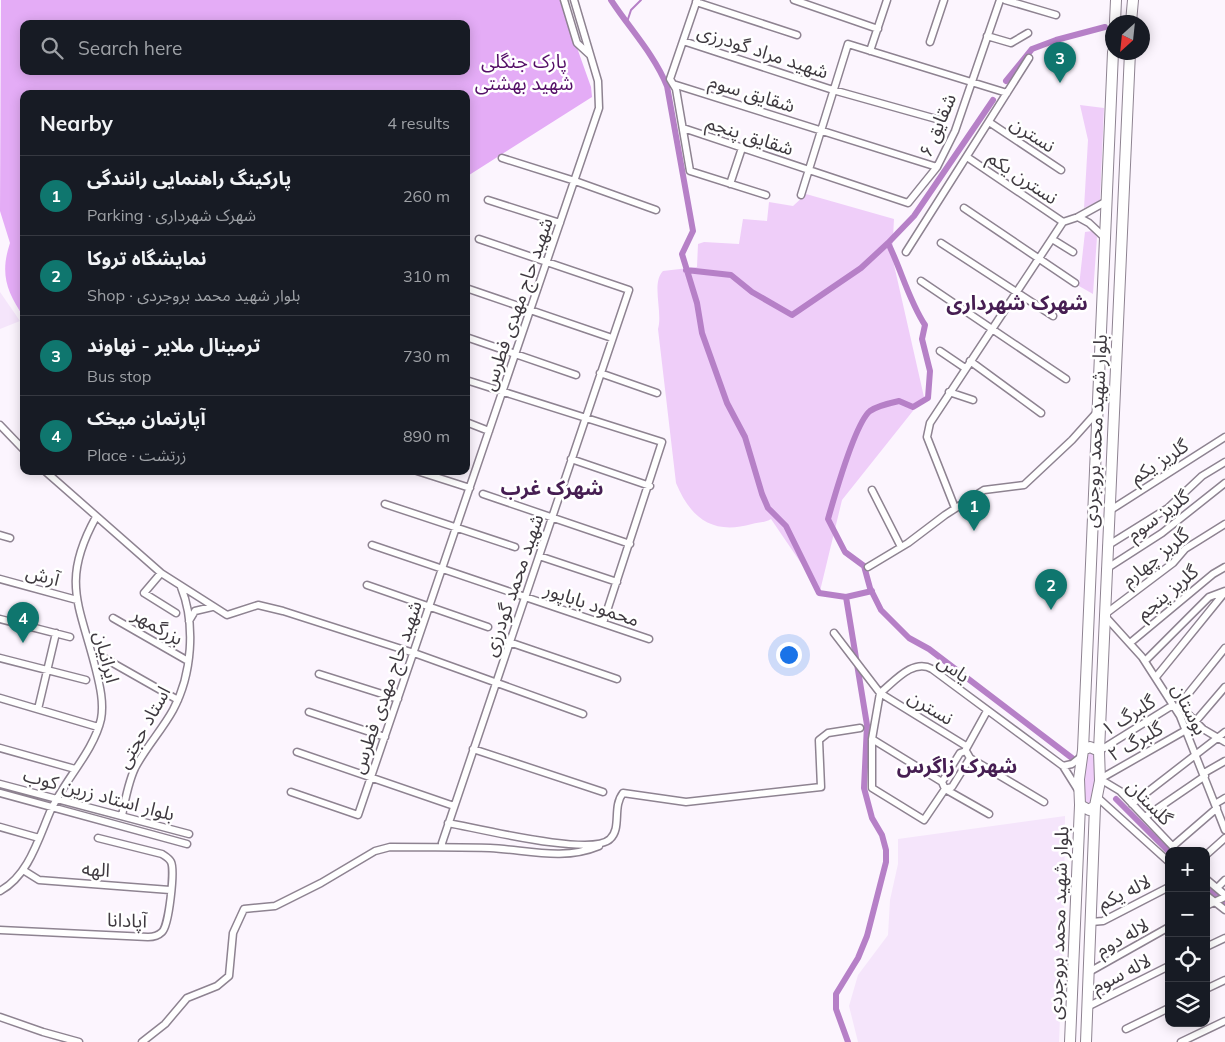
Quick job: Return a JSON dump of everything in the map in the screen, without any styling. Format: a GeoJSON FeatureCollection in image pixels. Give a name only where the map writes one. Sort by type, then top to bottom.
{"type":"FeatureCollection","features":[{"type":"Feature","properties":{"kind":"highway"},"geometry":{"type":"LineString","coordinates":[[1115,15],[1116,0]]}},
{"type":"Feature","properties":{"kind":"highway"},"geometry":{"type":"LineString","coordinates":[[1132,15],[1133,0]]}},
{"type":"Feature","properties":{"kind":"highway","name":"بلوار شهید محمد بروجردی"},"geometry":{"type":"LineString","coordinates":[[1070,1042],[1079,792],[1083,753],[1113,60]]}},
{"type":"Feature","properties":{"kind":"highway","name":"بلوار شهید محمد بروجردی"},"geometry":{"type":"LineString","coordinates":[[1086,1042],[1096,802],[1100,779],[1099,751],[1104,616],[1130,60]]}},
{"type":"Feature","properties":{"kind":"highway"},"geometry":{"type":"LineString","coordinates":[[1083,753],[1090,747],[1099,751]]}},
{"type":"Feature","properties":{"kind":"highway"},"geometry":{"type":"LineString","coordinates":[[1080,805],[1088,810],[1096,802]]}},
{"type":"Feature","properties":{"kind":"street"},"geometry":{"type":"LineString","coordinates":[[564,0],[577,43],[590,56]]}},
{"type":"Feature","properties":{"kind":"street","name":"شهید حاج مهدی فطرس"},"geometry":{"type":"LineString","coordinates":[[291,792],[358,815],[575,181],[600,100],[598,81],[574,0]]}},
{"type":"Feature","properties":{"kind":"street"},"geometry":{"type":"LineString","coordinates":[[794,0],[808,2],[878,29]]}},
{"type":"Feature","properties":{"kind":"street"},"geometry":{"type":"LineString","coordinates":[[870,51],[887,0]]}},
{"type":"Feature","properties":{"kind":"street"},"geometry":{"type":"LineString","coordinates":[[930,42],[944,0]]}},
{"type":"Feature","properties":{"kind":"street","name":"شقایق ۶"},"geometry":{"type":"LineString","coordinates":[[908,202],[937,167],[955,131],[1000,0]]}},
{"type":"Feature","properties":{"kind":"street"},"geometry":{"type":"LineString","coordinates":[[1005,0],[1056,14]]}},
{"type":"Feature","properties":{"kind":"street"},"geometry":{"type":"LineString","coordinates":[[766,195],[690,171],[683,128],[673,84],[670,79],[696,1],[797,35]]}},
{"type":"Feature","properties":{"kind":"street"},"geometry":{"type":"LineString","coordinates":[[987,36],[1011,43],[1028,33]]}},
{"type":"Feature","properties":{"kind":"street","name":"شهید مراد گودرزی"},"geometry":{"type":"LineString","coordinates":[[683,41],[834,90],[940,120]]}},
{"type":"Feature","properties":{"kind":"street"},"geometry":{"type":"LineString","coordinates":[[801,195],[848,44],[1007,93]]}},
{"type":"Feature","properties":{"kind":"street"},"geometry":{"type":"LineString","coordinates":[[906,252],[1029,58]]}},
{"type":"Feature","properties":{"kind":"street","name":"شقایق سوم"},"geometry":{"type":"LineString","coordinates":[[673,84],[937,167]]}},
{"type":"Feature","properties":{"kind":"street","name":"نسترن"},"geometry":{"type":"LineString","coordinates":[[988,122],[1061,170]]}},
{"type":"Feature","properties":{"kind":"street","name":"شقایق پنجم"},"geometry":{"type":"LineString","coordinates":[[683,128],[908,202]]}},
{"type":"Feature","properties":{"kind":"street"},"geometry":{"type":"LineString","coordinates":[[730,184],[742,148]]}},
{"type":"Feature","properties":{"kind":"street","name":"نسترن یکم"},"geometry":{"type":"LineString","coordinates":[[966,157],[1062,222]]}},
{"type":"Feature","properties":{"kind":"street"},"geometry":{"type":"LineString","coordinates":[[502,158],[575,181],[656,210]]}},
{"type":"Feature","properties":{"kind":"street"},"geometry":{"type":"LineString","coordinates":[[488,200],[560,224]]}},
{"type":"Feature","properties":{"kind":"street"},"geometry":{"type":"LineString","coordinates":[[955,508],[927,437],[930,423],[1062,222],[1078,217],[1107,200]]}},
{"type":"Feature","properties":{"kind":"street"},"geometry":{"type":"LineString","coordinates":[[964,208],[1075,283]]}},
{"type":"Feature","properties":{"kind":"street"},"geometry":{"type":"LineString","coordinates":[[1078,217],[1106,239]]}},
{"type":"Feature","properties":{"kind":"street"},"geometry":{"type":"LineString","coordinates":[[479,239],[547,262]]}},
{"type":"Feature","properties":{"kind":"street"},"geometry":{"type":"LineString","coordinates":[[1052,239],[1073,252]]}},
{"type":"Feature","properties":{"kind":"street"},"geometry":{"type":"LineString","coordinates":[[941,243],[1053,316]]}},
{"type":"Feature","properties":{"kind":"street","name":"شهید محمد گودرزی"},"geometry":{"type":"LineString","coordinates":[[442,843],[629,290],[547,262]]}},
{"type":"Feature","properties":{"kind":"street"},"geometry":{"type":"LineString","coordinates":[[921,282],[992,327],[1066,379]]}},
{"type":"Feature","properties":{"kind":"street"},"geometry":{"type":"LineString","coordinates":[[470,289],[612,338]]}},
{"type":"Feature","properties":{"kind":"street"},"geometry":{"type":"LineString","coordinates":[[470,338],[576,375]]}},
{"type":"Feature","properties":{"kind":"street"},"geometry":{"type":"LineString","coordinates":[[940,351],[965,368]]}},
{"type":"Feature","properties":{"kind":"street"},"geometry":{"type":"LineString","coordinates":[[970,361],[1041,413]]}},
{"type":"Feature","properties":{"kind":"street"},"geometry":{"type":"LineString","coordinates":[[600,374],[657,393]]}},
{"type":"Feature","properties":{"kind":"street"},"geometry":{"type":"LineString","coordinates":[[470,381],[662,442],[650,486],[603,624]]}},
{"type":"Feature","properties":{"kind":"street"},"geometry":{"type":"LineString","coordinates":[[949,392],[972,400]]}},
{"type":"Feature","properties":{"kind":"street"},"geometry":{"type":"LineString","coordinates":[[868,567],[901,547],[955,508],[984,490],[1024,485],[1072,440],[1098,410]]}},
{"type":"Feature","properties":{"kind":"street"},"geometry":{"type":"LineString","coordinates":[[470,423],[489,430]]}},
{"type":"Feature","properties":{"kind":"street"},"geometry":{"type":"LineString","coordinates":[[0,424],[20,446]]}},
{"type":"Feature","properties":{"kind":"street","name":"گلریز یکم"},"geometry":{"type":"LineString","coordinates":[[1109,511],[1225,436]]}},
{"type":"Feature","properties":{"kind":"street"},"geometry":{"type":"LineString","coordinates":[[571,460],[650,486]]}},
{"type":"Feature","properties":{"kind":"street"},"geometry":{"type":"LineString","coordinates":[[1107,546],[1168,508],[1202,476],[1225,462]]}},
{"type":"Feature","properties":{"kind":"street"},"geometry":{"type":"LineString","coordinates":[[49,475],[161,572],[227,615],[258,605],[337,627],[583,714]]}},
{"type":"Feature","properties":{"kind":"street"},"geometry":{"type":"LineString","coordinates":[[429,475],[470,488]]}},
{"type":"Feature","properties":{"kind":"street","name":"گلریز سوم"},"geometry":{"type":"LineString","coordinates":[[1106,569],[1162,533],[1225,484]]}},
{"type":"Feature","properties":{"kind":"street"},"geometry":{"type":"LineString","coordinates":[[872,490],[901,547]]}},
{"type":"Feature","properties":{"kind":"street"},"geometry":{"type":"LineString","coordinates":[[483,494],[630,544]]}},
{"type":"Feature","properties":{"kind":"street"},"geometry":{"type":"LineString","coordinates":[[385,504],[457,526],[515,547]]}},
{"type":"Feature","properties":{"kind":"street","name":"ایرانیان"},"geometry":{"type":"LineString","coordinates":[[0,892],[13,882],[23,870],[56,798],[75,769],[98,727],[102,703],[100,686],[75,590],[77,559],[84,538],[96,517]]}},
{"type":"Feature","properties":{"kind":"street","name":"گلریز چهارم"},"geometry":{"type":"LineString","coordinates":[[1104,616],[1167,568],[1185,549],[1225,524]]}},
{"type":"Feature","properties":{"kind":"street"},"geometry":{"type":"LineString","coordinates":[[0,535],[10,538]]}},
{"type":"Feature","properties":{"kind":"street","name":"محمود باباپور"},"geometry":{"type":"LineString","coordinates":[[372,545],[649,639]]}},
{"type":"Feature","properties":{"kind":"street"},"geometry":{"type":"LineString","coordinates":[[539,556],[617,582]]}},
{"type":"Feature","properties":{"kind":"street","name":"گلریز پنجم"},"geometry":{"type":"LineString","coordinates":[[1130,643],[1225,567]]}},
{"type":"Feature","properties":{"kind":"street"},"geometry":{"type":"LineString","coordinates":[[161,572],[144,593],[176,613]]}},
{"type":"Feature","properties":{"kind":"street","name":"آرش"},"geometry":{"type":"LineString","coordinates":[[0,579],[77,600]]}},
{"type":"Feature","properties":{"kind":"street"},"geometry":{"type":"LineString","coordinates":[[368,585],[488,627]]}},
{"type":"Feature","properties":{"kind":"street","name":"استاد حجتی"},"geometry":{"type":"LineString","coordinates":[[122,816],[135,769],[178,700],[188,661],[189,622],[186,599],[180,586]]}},
{"type":"Feature","properties":{"kind":"street"},"geometry":{"type":"LineString","coordinates":[[1145,661],[1209,597],[1225,591]]}},
{"type":"Feature","properties":{"kind":"street"},"geometry":{"type":"LineString","coordinates":[[1156,678],[1225,591]]}},
{"type":"Feature","properties":{"kind":"street"},"geometry":{"type":"LineString","coordinates":[[189,622],[194,611],[212,607]]}},
{"type":"Feature","properties":{"kind":"street","name":"بوستان"},"geometry":{"type":"LineString","coordinates":[[1104,616],[1145,661],[1176,706],[1216,806],[1224,821],[1225,830]]}},
{"type":"Feature","properties":{"kind":"street","name":"بزرگمهر"},"geometry":{"type":"LineString","coordinates":[[112,618],[188,661]]}},
{"type":"Feature","properties":{"kind":"street"},"geometry":{"type":"LineString","coordinates":[[0,619],[70,637]]}},
{"type":"Feature","properties":{"kind":"street"},"geometry":{"type":"LineString","coordinates":[[38,709],[56,633]]}},
{"type":"Feature","properties":{"kind":"street"},"geometry":{"type":"LineString","coordinates":[[834,633],[880,693],[872,739],[872,788],[924,820],[945,789],[952,787],[970,758]]}},
{"type":"Feature","properties":{"kind":"street"},"geometry":{"type":"LineString","coordinates":[[509,642],[618,679]]}},
{"type":"Feature","properties":{"kind":"street","name":"گلبرگ ۱"},"geometry":{"type":"LineString","coordinates":[[1099,751],[1176,706],[1225,648]]}},
{"type":"Feature","properties":{"kind":"street"},"geometry":{"type":"LineString","coordinates":[[0,658],[86,680]]}},
{"type":"Feature","properties":{"kind":"street"},"geometry":{"type":"LineString","coordinates":[[104,658],[178,700]]}},
{"type":"Feature","properties":{"kind":"street","name":"یاس"},"geometry":{"type":"LineString","coordinates":[[880,693],[912,667],[927,666],[1063,766]]}},
{"type":"Feature","properties":{"kind":"street"},"geometry":{"type":"LineString","coordinates":[[319,674],[398,699]]}},
{"type":"Feature","properties":{"kind":"street"},"geometry":{"type":"LineString","coordinates":[[1195,722],[1225,687]]}},
{"type":"Feature","properties":{"kind":"street","name":"نسترن"},"geometry":{"type":"LineString","coordinates":[[880,693],[966,748]]}},
{"type":"Feature","properties":{"kind":"street"},"geometry":{"type":"LineString","coordinates":[[0,698],[98,727]]}},
{"type":"Feature","properties":{"kind":"street"},"geometry":{"type":"LineString","coordinates":[[1176,706],[1203,729],[1223,737]]}},
{"type":"Feature","properties":{"kind":"street"},"geometry":{"type":"LineString","coordinates":[[942,782],[960,753],[966,748],[987,711]]}},
{"type":"Feature","properties":{"kind":"street"},"geometry":{"type":"LineString","coordinates":[[309,712],[385,737]]}},
{"type":"Feature","properties":{"kind":"street"},"geometry":{"type":"LineString","coordinates":[[142,1042],[165,1024],[187,998],[216,986],[229,976],[233,933],[244,909],[275,906],[321,883],[375,851],[390,847],[491,848],[564,855],[583,853],[611,839],[616,829],[617,801],[624,793],[686,802],[821,787],[819,740],[828,733],[860,728]]}},
{"type":"Feature","properties":{"kind":"street","name":"گلبرگ ۲"},"geometry":{"type":"LineString","coordinates":[[1100,779],[1186,730]]}},
{"type":"Feature","properties":{"kind":"street"},"geometry":{"type":"LineString","coordinates":[[1132,804],[1223,737]]}},
{"type":"Feature","properties":{"kind":"street"},"geometry":{"type":"LineString","coordinates":[[872,739],[942,782],[945,789],[989,814]]}},
{"type":"Feature","properties":{"kind":"street"},"geometry":{"type":"LineString","coordinates":[[0,748],[75,769]]}},
{"type":"Feature","properties":{"kind":"street"},"geometry":{"type":"LineString","coordinates":[[966,748],[970,758],[1044,802]]}},
{"type":"Feature","properties":{"kind":"street"},"geometry":{"type":"LineString","coordinates":[[474,749],[603,792]]}},
{"type":"Feature","properties":{"kind":"street"},"geometry":{"type":"LineString","coordinates":[[297,752],[454,806]]}},
{"type":"Feature","properties":{"kind":"street"},"geometry":{"type":"LineString","coordinates":[[1079,792],[1063,766],[1072,764],[1083,753]]}},
{"type":"Feature","properties":{"kind":"street"},"geometry":{"type":"LineString","coordinates":[[1145,817],[1225,762]]}},
{"type":"Feature","properties":{"kind":"street","name":"گلستان"},"geometry":{"type":"LineString","coordinates":[[1100,779],[1120,791],[1174,847]]}},
{"type":"Feature","properties":{"kind":"street","name":"بلوار استاد زرین کوب"},"geometry":{"type":"LineString","coordinates":[[0,784],[189,834]]}},
{"type":"Feature","properties":{"kind":"street","name":"بلوار استاد زرین کوب"},"geometry":{"type":"LineString","coordinates":[[0,793],[187,844]]}},
{"type":"Feature","properties":{"kind":"street"},"geometry":{"type":"LineString","coordinates":[[1176,847],[1225,798]]}},
{"type":"Feature","properties":{"kind":"street","name":"گلستان"},"geometry":{"type":"LineString","coordinates":[[1096,802],[1165,859]]}},
{"type":"Feature","properties":{"kind":"street"},"geometry":{"type":"LineString","coordinates":[[448,823],[512,834],[531,841],[600,846]]}},
{"type":"Feature","properties":{"kind":"street"},"geometry":{"type":"LineString","coordinates":[[0,827],[39,838]]}},
{"type":"Feature","properties":{"kind":"street","name":"آپادانا"},"geometry":{"type":"LineString","coordinates":[[0,930],[156,936],[164,931],[172,864],[169,859],[162,854],[98,838]]}},
{"type":"Feature","properties":{"kind":"street"},"geometry":{"type":"LineString","coordinates":[[1210,851],[1225,838]]}},
{"type":"Feature","properties":{"kind":"street","name":"الهه"},"geometry":{"type":"LineString","coordinates":[[23,870],[39,880],[170,890]]}},
{"type":"Feature","properties":{"kind":"street"},"geometry":{"type":"LineString","coordinates":[[1217,888],[1225,880]]}},
{"type":"Feature","properties":{"kind":"street"},"geometry":{"type":"LineString","coordinates":[[1210,882],[1225,896],[1210,904]]}},
{"type":"Feature","properties":{"kind":"street","name":"لاله یکم"},"geometry":{"type":"LineString","coordinates":[[1092,922],[1103,922],[1165,889]]}},
{"type":"Feature","properties":{"kind":"street"},"geometry":{"type":"LineString","coordinates":[[1210,898],[1225,910]]}},
{"type":"Feature","properties":{"kind":"street","name":"لاله دوم"},"geometry":{"type":"LineString","coordinates":[[1089,972],[1165,930]]}},
{"type":"Feature","properties":{"kind":"street"},"geometry":{"type":"LineString","coordinates":[[1210,945],[1225,938]]}},
{"type":"Feature","properties":{"kind":"street","name":"لاله سوم"},"geometry":{"type":"LineString","coordinates":[[1088,1006],[1165,968]]}},
{"type":"Feature","properties":{"kind":"street"},"geometry":{"type":"LineString","coordinates":[[1210,987],[1225,980]]}},
{"type":"Feature","properties":{"kind":"street"},"geometry":{"type":"LineString","coordinates":[[1126,1029],[1165,1010]]}},
{"type":"Feature","properties":{"kind":"street"},"geometry":{"type":"LineString","coordinates":[[0,1017],[79,1042]]}},
{"type":"Feature","properties":{"kind":"street"},"geometry":{"type":"LineString","coordinates":[[1181,1042],[1225,1021]]}},
{"type":"Feature","properties":{"kind":"shaded area"},"geometry":{"type":"Polygon","coordinates":[[[1080,105],[1104,108],[1100,201],[1084,208],[1088,140],[1080,105]]]}},
{"type":"Feature","properties":{"kind":"shaded area"},"geometry":{"type":"Polygon","coordinates":[[[806,194],[894,219],[892,256],[924,397],[842,500],[820,591],[771,519],[738,527],[715,525],[696,515],[682,496],[676,483],[658,329],[657,290],[663,271],[697,267],[698,244],[704,242],[739,244],[743,219],[767,221],[769,202],[793,206],[806,194]]]}},
{"type":"Feature","properties":{"kind":"shaded area"},"geometry":{"type":"Polygon","coordinates":[[[1092,231],[1097,237],[1093,294],[1079,286],[1085,232],[1092,231]]]}},
{"type":"Feature","properties":{"kind":"shaded area"},"geometry":{"type":"Polygon","coordinates":[[[0,292],[20,321],[0,329],[0,292]]]}},
{"type":"Feature","properties":{"kind":"shaded area"},"geometry":{"type":"Polygon","coordinates":[[[1092,753],[1097,763],[1094,800],[1090,804],[1084,800],[1082,789],[1087,755],[1092,753]]]}},
{"type":"Feature","properties":{"kind":"shaded area"},"geometry":{"type":"Polygon","coordinates":[[[1065,816],[1064,916],[1059,1042],[858,1042],[849,1006],[858,975],[888,935],[890,900],[898,864],[898,839],[1065,816]]]}},
{"type":"Feature","properties":{"kind":"green space","name":"پارک جنگلی شهید بهشتی"},"geometry":{"type":"Polygon","coordinates":[[[1,0],[560,0],[591,87],[592,97],[470,174],[470,90],[20,90],[20,310],[6,282],[5,264],[10,243],[0,211],[1,0]]]}},
{"type":"Feature","properties":{"kind":"waterway"},"geometry":{"type":"LineString","coordinates":[[611,0],[649,52],[667,86],[693,231],[682,254],[697,303],[702,333],[727,403],[745,437],[762,494],[768,508],[786,526],[819,593],[846,597],[867,725],[864,788],[872,818],[882,835],[886,850],[886,862],[867,936],[858,958],[836,994],[836,1009],[848,1042]]}},
{"type":"Feature","properties":{"kind":"waterway"},"geometry":{"type":"LineString","coordinates":[[627,22],[631,10],[641,0]]}},
{"type":"Feature","properties":{"kind":"waterway"},"geometry":{"type":"LineString","coordinates":[[1006,81],[1032,49],[1056,40],[1105,27]]}},
{"type":"Feature","properties":{"kind":"waterway"},"geometry":{"type":"LineString","coordinates":[[993,100],[914,216],[888,243],[914,306],[925,325],[922,339],[930,371],[928,398],[913,407],[899,401],[880,406],[870,411],[864,418],[852,445],[828,519],[845,552],[864,566],[870,588],[881,610],[909,638],[929,649],[1072,758]]}},
{"type":"Feature","properties":{"kind":"waterway"},"geometry":{"type":"LineString","coordinates":[[686,270],[731,275],[752,292],[792,315],[861,268],[888,243]]}},
{"type":"Feature","properties":{"kind":"waterway"},"geometry":{"type":"LineString","coordinates":[[846,597],[872,591]]}},
{"type":"Feature","properties":{"kind":"waterway"},"geometry":{"type":"LineString","coordinates":[[1116,799],[1165,848]]}},
{"type":"Feature","properties":{"kind":"waterway"},"geometry":{"type":"LineString","coordinates":[[1210,889],[1218,896]]}},
{"type":"Feature","properties":{"kind":"place","name":"ترمینال ملایر - نهاوند"},"geometry":{"type":"Point","coordinates":[1060,83]}},
{"type":"Feature","properties":{"kind":"place","name":"پارکینگ راهنمایی رانندگی"},"geometry":{"type":"Point","coordinates":[974,531]}},
{"type":"Feature","properties":{"kind":"place","name":"نمایشگاه تروکا"},"geometry":{"type":"Point","coordinates":[1051,610]}},
{"type":"Feature","properties":{"kind":"place","name":"آپارتمان میخک"},"geometry":{"type":"Point","coordinates":[23,643]}},
{"type":"Feature","properties":{"kind":"district","name":"شهرک شهرداری"},"geometry":{"type":"Point","coordinates":[1017,303]}},
{"type":"Feature","properties":{"kind":"district","name":"شهرک غرب"},"geometry":{"type":"Point","coordinates":[552,488]}},
{"type":"Feature","properties":{"kind":"district","name":"شهرک زاگرس"},"geometry":{"type":"Point","coordinates":[957,766]}}]}
